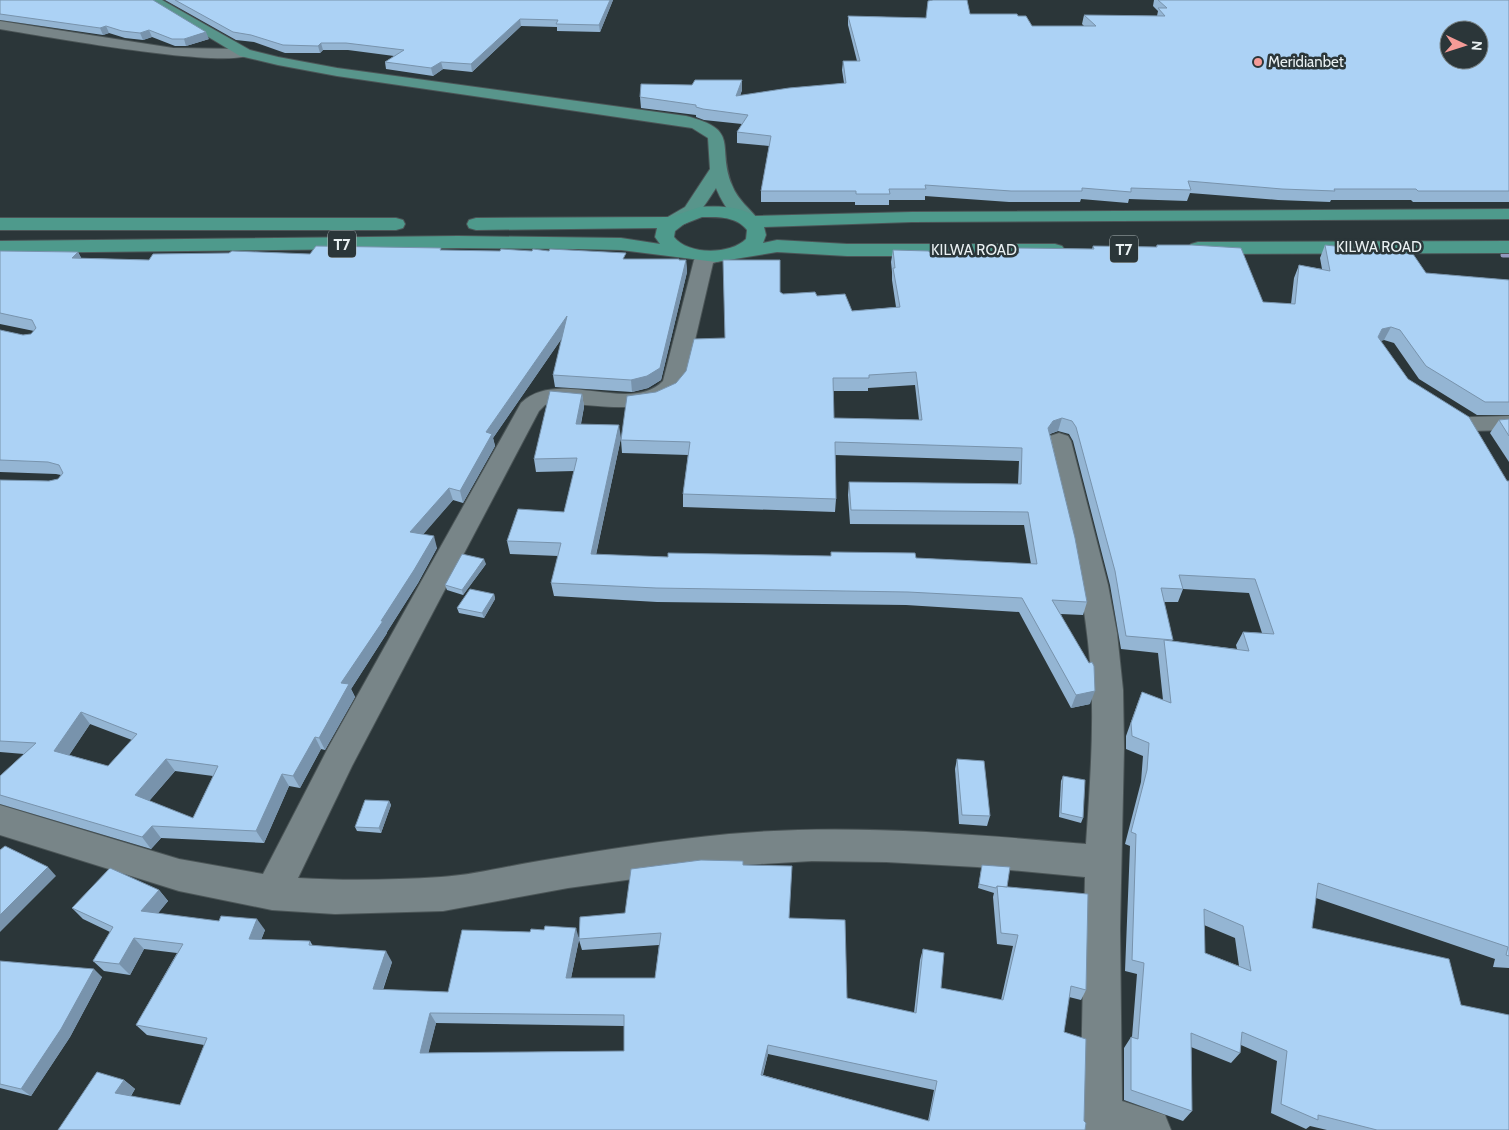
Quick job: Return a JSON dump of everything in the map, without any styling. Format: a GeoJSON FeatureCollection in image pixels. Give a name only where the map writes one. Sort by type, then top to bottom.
{"type":"FeatureCollection","features":[{"type":"Feature","properties":{"kind":"highway","name":"T7"},"geometry":{"type":"LineString","coordinates":[[455,224],[672,222],[683,216],[700,212],[720,212],[738,215],[751,222]]}},
{"type":"Feature","properties":{"kind":"highway","name":"KILWA ROAD"},"geometry":{"type":"LineString","coordinates":[[751,222],[1254,214],[1509,214]]}},
{"type":"Feature","properties":{"kind":"highway"},"geometry":{"type":"LineString","coordinates":[[672,222],[665,230],[664,235],[667,243],[684,253]]}},
{"type":"Feature","properties":{"kind":"highway"},"geometry":{"type":"LineString","coordinates":[[740,252],[752,246],[758,237],[758,229],[751,222]]}},
{"type":"Feature","properties":{"kind":"highway","name":"T7"},"geometry":{"type":"LineString","coordinates":[[0,224],[416,224]]}},
{"type":"Feature","properties":{"kind":"highway","name":"T7"},"geometry":{"type":"LineString","coordinates":[[0,247],[458,242],[621,244],[713,257],[740,252]]}},
{"type":"Feature","properties":{"kind":"highway","name":"KILWA ROAD"},"geometry":{"type":"LineString","coordinates":[[740,252],[777,246],[847,250],[1072,250]]}},
{"type":"Feature","properties":{"kind":"highway","name":"KILWA ROAD"},"geometry":{"type":"LineString","coordinates":[[1184,249],[1509,247]]}},
{"type":"Feature","properties":{"kind":"main road"},"geometry":{"type":"LineString","coordinates":[[153,0],[245,53],[278,61],[336,72],[686,120],[704,127],[714,136],[717,142],[718,169],[724,190],[737,210],[751,222]]}},
{"type":"Feature","properties":{"kind":"main road"},"geometry":{"type":"LineString","coordinates":[[672,222],[692,211],[718,169]]}},
{"type":"Feature","properties":{"kind":"street"},"geometry":{"type":"LineString","coordinates":[[0,25],[173,52],[245,53]]}},
{"type":"Feature","properties":{"kind":"street"},"geometry":{"type":"LineString","coordinates":[[272,893],[340,758],[529,408],[537,400],[550,395],[633,399],[648,398],[662,394],[674,383],[704,260],[713,257]]}},
{"type":"Feature","properties":{"kind":"street"},"geometry":{"type":"LineString","coordinates":[[1469,426],[1509,423]]}},
{"type":"Feature","properties":{"kind":"street"},"geometry":{"type":"LineString","coordinates":[[1059,441],[1090,563],[1102,634],[1108,719],[1108,792],[1103,862],[1101,1123],[1150,1130]]}},
{"type":"Feature","properties":{"kind":"street"},"geometry":{"type":"LineString","coordinates":[[0,820],[179,875],[272,893],[336,897],[443,894],[568,872],[728,850],[812,846],[922,848],[1103,862]]}},
{"type":"Feature","properties":{"kind":"building"},"geometry":{"type":"Polygon","coordinates":[[[0,0],[153,0],[206,32],[184,39],[172,39],[149,30],[140,33],[122,31],[106,26],[100,28],[0,14],[0,0]]]}},
{"type":"Feature","properties":{"kind":"building"},"geometry":{"type":"Polygon","coordinates":[[[175,0],[610,0],[599,25],[556,24],[558,20],[520,19],[471,64],[441,62],[431,68],[385,62],[404,50],[346,43],[321,43],[318,46],[283,45],[251,35],[233,32],[175,0]]]}},
{"type":"Feature","properties":{"kind":"building"},"geometry":{"type":"Polygon","coordinates":[[[933,0],[967,0],[970,14],[1017,14],[1018,16],[1026,16],[1032,26],[1096,26],[1084,15],[1165,16],[1158,8],[1167,8],[1158,0],[1509,0],[1509,191],[1334,189],[1335,191],[1282,189],[1188,181],[1191,190],[1131,188],[1131,192],[1082,188],[1082,191],[1011,191],[925,185],[926,189],[889,189],[890,194],[856,194],[856,191],[761,191],[771,136],[737,132],[748,115],[640,97],[641,84],[692,85],[695,80],[742,80],[736,96],[789,88],[846,83],[843,61],[860,61],[848,16],[926,18],[928,1],[933,0]]]}},
{"type":"Feature","properties":{"kind":"building"},"geometry":{"type":"Polygon","coordinates":[[[1157,245],[1192,245],[1241,248],[1263,302],[1295,304],[1299,265],[1330,271],[1325,245],[1413,254],[1426,273],[1509,280],[1509,402],[1485,402],[1426,366],[1400,330],[1391,327],[1382,329],[1378,337],[1408,379],[1469,417],[1507,481],[1509,481],[1509,956],[1506,955],[1508,947],[1318,883],[1312,928],[1449,959],[1461,1005],[1509,1015],[1509,1130],[1377,1130],[1318,1115],[1318,1120],[1281,1104],[1287,1051],[1242,1032],[1240,1053],[1191,1033],[1192,1111],[1131,1090],[1131,1037],[1138,1039],[1144,963],[1132,960],[1136,834],[1131,832],[1147,770],[1149,743],[1132,736],[1131,723],[1142,692],[1171,703],[1164,640],[1249,651],[1243,632],[1274,634],[1255,579],[1179,575],[1183,589],[1161,588],[1173,640],[1126,636],[1115,571],[1076,427],[1072,421],[1062,418],[1053,421],[1048,428],[1075,538],[1087,602],[1052,600],[1089,663],[1092,662],[1094,666],[1095,691],[1076,695],[1022,598],[908,592],[656,588],[551,583],[561,543],[507,541],[518,509],[564,512],[577,458],[534,459],[550,391],[582,394],[576,424],[619,425],[591,554],[668,557],[668,553],[831,556],[831,552],[915,553],[916,558],[1037,564],[1028,512],[851,510],[849,482],[1021,484],[1022,448],[835,442],[836,499],[683,494],[690,442],[621,440],[627,396],[656,392],[676,383],[686,371],[694,339],[725,338],[723,260],[780,260],[780,292],[783,294],[815,292],[817,296],[845,294],[852,311],[900,307],[893,268],[895,268],[893,250],[1019,253],[1017,248],[1094,249],[1093,246],[1157,247],[1157,245]],[[916,372],[869,375],[869,378],[833,378],[834,418],[922,420],[916,372]],[[1204,909],[1205,953],[1251,971],[1243,926],[1204,909]]]}},
{"type":"Feature","properties":{"kind":"building"},"geometry":{"type":"Polygon","coordinates":[[[316,246],[500,251],[501,249],[532,251],[533,249],[549,251],[550,249],[626,253],[623,259],[686,260],[660,368],[647,376],[631,380],[553,375],[567,316],[486,432],[492,434],[460,491],[449,488],[410,532],[434,536],[381,621],[383,621],[341,683],[349,684],[319,738],[315,737],[293,776],[282,774],[256,831],[152,826],[142,837],[0,795],[0,776],[36,743],[0,741],[0,480],[49,481],[58,479],[63,473],[59,465],[48,462],[0,460],[0,330],[23,335],[31,334],[36,328],[32,320],[0,313],[0,251],[78,252],[72,258],[149,260],[153,254],[229,253],[232,251],[310,254],[316,246]],[[81,712],[54,751],[108,766],[137,734],[81,712]],[[166,759],[135,795],[193,818],[218,766],[166,759]]]}},
{"type":"Feature","properties":{"kind":"building"},"geometry":{"type":"Polygon","coordinates":[[[1509,419],[1509,436],[1499,420],[1509,419]]]}},
{"type":"Feature","properties":{"kind":"building"},"geometry":{"type":"Polygon","coordinates":[[[462,554],[484,559],[462,590],[445,585],[462,554]]]}},
{"type":"Feature","properties":{"kind":"building"},"geometry":{"type":"Polygon","coordinates":[[[470,589],[494,594],[482,613],[457,608],[470,589]]]}},
{"type":"Feature","properties":{"kind":"building"},"geometry":{"type":"Polygon","coordinates":[[[957,759],[984,761],[990,816],[962,815],[957,759]]]}},
{"type":"Feature","properties":{"kind":"building"},"geometry":{"type":"Polygon","coordinates":[[[1063,776],[1085,780],[1083,818],[1061,813],[1063,776]]]}},
{"type":"Feature","properties":{"kind":"building"},"geometry":{"type":"Polygon","coordinates":[[[365,800],[389,801],[379,828],[355,827],[365,800]]]}},
{"type":"Feature","properties":{"kind":"building"},"geometry":{"type":"Polygon","coordinates":[[[5,846],[48,867],[0,915],[0,850],[5,846]]]}},
{"type":"Feature","properties":{"kind":"building"},"geometry":{"type":"Polygon","coordinates":[[[701,860],[743,861],[743,865],[792,866],[789,918],[845,920],[847,998],[916,1013],[923,949],[944,953],[941,988],[1003,1000],[1018,935],[1001,933],[997,886],[1088,894],[1086,990],[1071,986],[1064,1032],[1086,1039],[1085,1130],[58,1130],[97,1072],[124,1080],[115,1093],[180,1105],[207,1038],[136,1025],[183,944],[134,938],[119,964],[93,961],[113,927],[72,908],[110,868],[159,890],[141,911],[219,921],[221,916],[257,919],[249,939],[310,941],[309,945],[386,951],[373,989],[448,992],[462,930],[530,932],[531,929],[544,930],[545,926],[576,928],[566,978],[655,978],[661,933],[579,939],[580,917],[625,913],[631,869],[701,860]],[[430,1013],[420,1053],[624,1051],[624,1015],[430,1013]],[[768,1045],[761,1075],[929,1121],[937,1081],[768,1045]]]}},
{"type":"Feature","properties":{"kind":"building"},"geometry":{"type":"Polygon","coordinates":[[[982,865],[1010,867],[1007,887],[997,886],[996,888],[979,884],[982,865]]]}},
{"type":"Feature","properties":{"kind":"building"},"geometry":{"type":"Polygon","coordinates":[[[0,961],[94,969],[61,1029],[21,1089],[0,1084],[0,961]]]}},
{"type":"Feature","properties":{"kind":"waterway"},"geometry":{"type":"LineString","coordinates":[[1503,255],[1509,255]]}},
{"type":"Feature","properties":{"kind":"place","name":"Meridianbet"},"geometry":{"type":"Point","coordinates":[1258,62]}}]}
